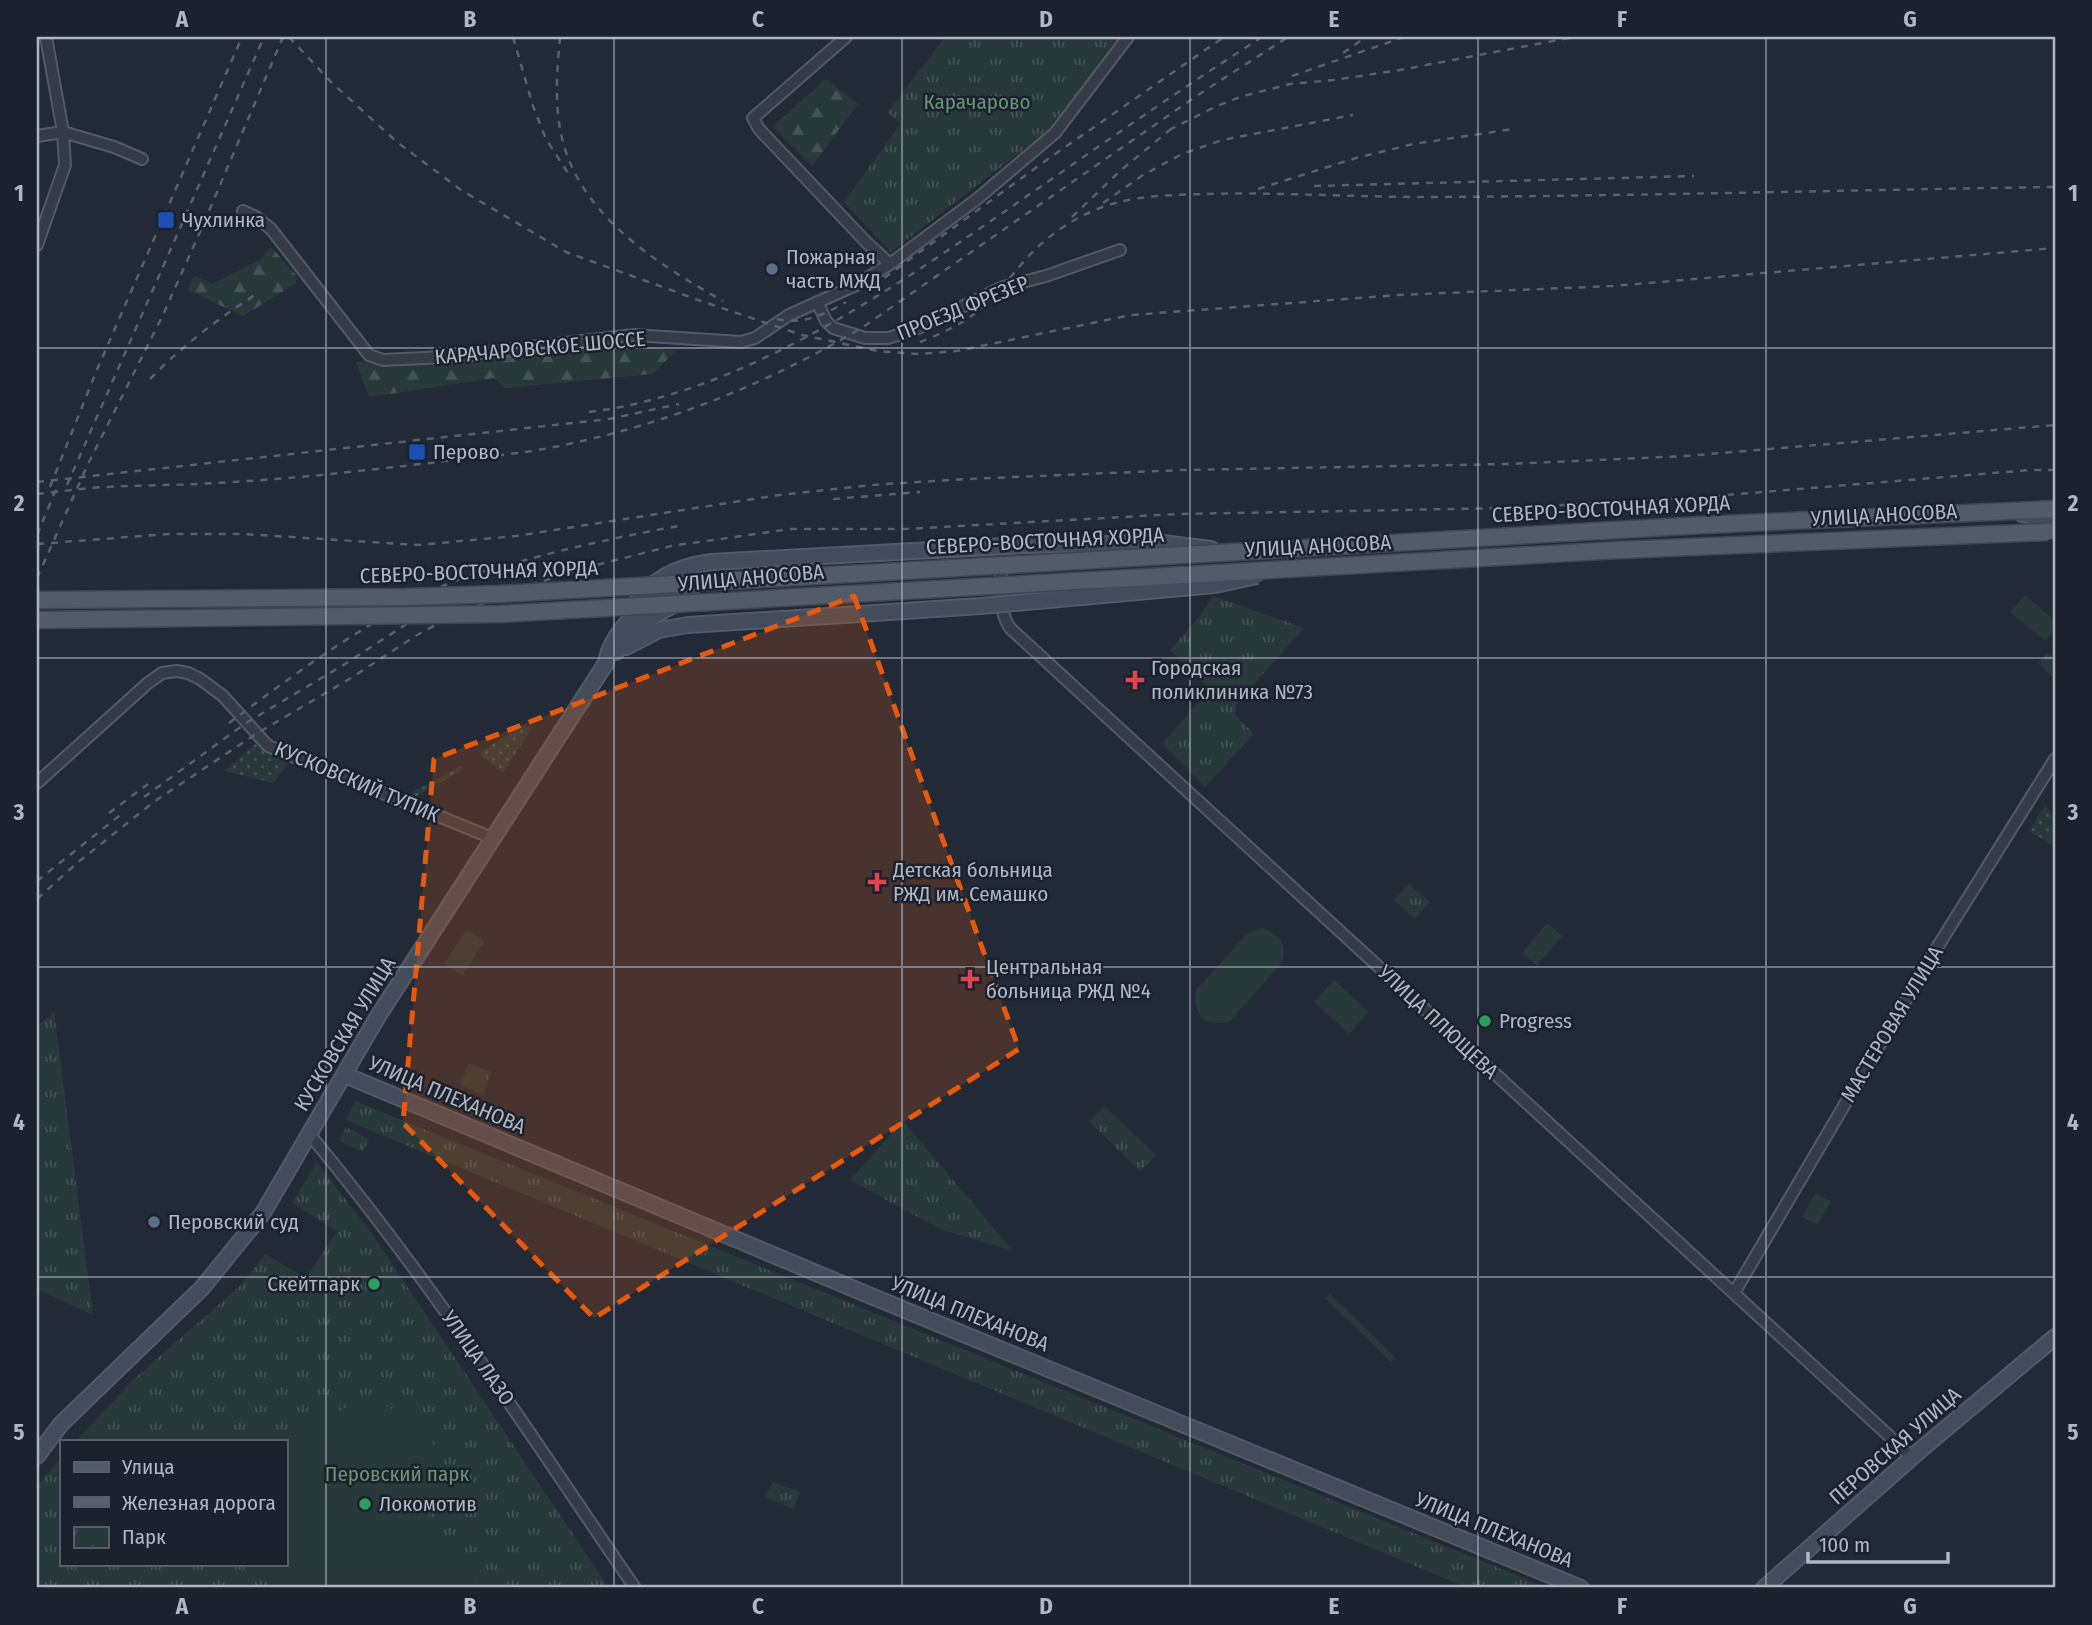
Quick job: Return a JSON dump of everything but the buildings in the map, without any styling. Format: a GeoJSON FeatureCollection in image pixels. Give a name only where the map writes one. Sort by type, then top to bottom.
{"type":"FeatureCollection","features":[{"type":"Feature","properties":{"kind":"main road","name":"СЕВЕРО-ВОСТОЧНАЯ ХОРДА"},"geometry":{"type":"LineString","coordinates":[[37,600],[499,594],[1703,525],[2055,509]]}},
{"type":"Feature","properties":{"kind":"main road","name":"СЕВЕРО-ВОСТОЧНАЯ ХОРДА"},"geometry":{"type":"LineString","coordinates":[[37,620],[501,614],[1754,543],[2055,529]]}},
{"type":"Feature","properties":{"kind":"street"},"geometry":{"type":"LineString","coordinates":[[37,245],[65,165],[63,132],[46,37]]}},
{"type":"Feature","properties":{"kind":"street"},"geometry":{"type":"LineString","coordinates":[[846,37],[753,118],[759,129],[890,264]]}},
{"type":"Feature","properties":{"kind":"street","name":"КАРАЧАРОВСКОЕ ШОССЕ"},"geometry":{"type":"LineString","coordinates":[[243,211],[271,229],[369,355],[383,360],[444,358],[634,335],[741,342],[755,338],[789,315],[856,285],[890,264],[977,199],[1055,134],[1128,37]]}},
{"type":"Feature","properties":{"kind":"street"},"geometry":{"type":"LineString","coordinates":[[37,135],[63,132],[114,147],[142,159]]}},
{"type":"Feature","properties":{"kind":"street","name":"ПРОЕЗД ФРЕЗЕР"},"geometry":{"type":"LineString","coordinates":[[817,302],[826,321],[833,328],[865,338],[888,338],[912,331],[1003,287],[1046,276],[1119,250]]}},
{"type":"Feature","properties":{"kind":"street","name":"УЛИЦА АНОСОВА"},"geometry":{"type":"LineString","coordinates":[[650,604],[670,593],[687,588],[1001,568],[2006,513],[2055,521]]}},
{"type":"Feature","properties":{"kind":"street","name":"УЛИЦА АНОСОВА"},"geometry":{"type":"LineString","coordinates":[[611,658],[644,622],[676,603],[688,600],[2055,529]]}},
{"type":"Feature","properties":{"kind":"street"},"geometry":{"type":"LineString","coordinates":[[624,625],[633,606],[669,572],[711,562],[1025,545],[1162,543],[1235,552]]}},
{"type":"Feature","properties":{"kind":"street","name":"УЛИЦА ПЛЮЩЕВА"},"geometry":{"type":"LineString","coordinates":[[1001,568],[1003,612],[1011,628],[1912,1457]]}},
{"type":"Feature","properties":{"kind":"street"},"geometry":{"type":"LineString","coordinates":[[611,658],[667,628],[703,622],[981,606],[1201,586],[1291,569]]}},
{"type":"Feature","properties":{"kind":"street","name":"КУСКОВСКАЯ УЛИЦА"},"geometry":{"type":"LineString","coordinates":[[37,1456],[61,1424],[169,1322],[217,1272],[263,1213],[377,1018],[611,658],[613,643],[624,625],[650,604]]}},
{"type":"Feature","properties":{"kind":"street","name":"КУСКОВСКИЙ ТУПИК"},"geometry":{"type":"LineString","coordinates":[[37,783],[148,683],[162,673],[177,671],[200,679],[223,696],[268,746],[492,838]]}},
{"type":"Feature","properties":{"kind":"street","name":"МАСТЕРОВАЯ УЛИЦА"},"geometry":{"type":"LineString","coordinates":[[1734,1293],[1933,954],[2055,759]]}},
{"type":"Feature","properties":{"kind":"street","name":"УЛИЦА ПЛЕХАНОВА"},"geometry":{"type":"LineString","coordinates":[[345,1075],[872,1297],[1581,1588]]}},
{"type":"Feature","properties":{"kind":"street","name":"УЛИЦА ЛАЗО"},"geometry":{"type":"LineString","coordinates":[[310,1135],[386,1228],[467,1340],[635,1588]]}},
{"type":"Feature","properties":{"kind":"street","name":"ПЕРОВСКАЯ УЛИЦА"},"geometry":{"type":"LineString","coordinates":[[1764,1588],[1912,1457],[2055,1337]]}},
{"type":"Feature","properties":{"kind":"highlighted area"},"geometry":{"type":"Polygon","coordinates":[[[854,596],[1019,1049],[594,1318],[403,1123],[434,759],[854,596]]]}},
{"type":"Feature","properties":{"kind":"green space","name":"Карачарово"},"geometry":{"type":"Polygon","coordinates":[[[945,37],[1121,37],[1046,132],[891,252],[844,202],[901,123],[887,113],[945,37]]]}},
{"type":"Feature","properties":{"kind":"green space"},"geometry":{"type":"Polygon","coordinates":[[[826,79],[858,104],[812,166],[773,126],[826,79]]]}},
{"type":"Feature","properties":{"kind":"green space"},"geometry":{"type":"Polygon","coordinates":[[[271,247],[298,277],[295,284],[243,316],[188,290],[194,276],[213,284],[261,259],[271,247]]]}},
{"type":"Feature","properties":{"kind":"green space"},"geometry":{"type":"Polygon","coordinates":[[[620,343],[676,351],[652,374],[505,388],[494,378],[369,397],[356,362],[432,363],[620,343]]]}},
{"type":"Feature","properties":{"kind":"green space"},"geometry":{"type":"Polygon","coordinates":[[[2025,595],[2055,621],[2055,629],[2045,641],[2010,612],[2025,595]]]}},
{"type":"Feature","properties":{"kind":"green space"},"geometry":{"type":"Polygon","coordinates":[[[1213,596],[1304,628],[1236,704],[1235,715],[1254,734],[1205,787],[1162,744],[1210,689],[1170,650],[1199,617],[1213,596]]]}},
{"type":"Feature","properties":{"kind":"green space"},"geometry":{"type":"Polygon","coordinates":[[[2048,653],[2055,660],[2055,674],[2052,677],[2038,663],[2048,653]]]}},
{"type":"Feature","properties":{"kind":"green space"},"geometry":{"type":"Polygon","coordinates":[[[523,726],[532,728],[503,773],[481,756],[480,752],[523,726]]]}},
{"type":"Feature","properties":{"kind":"green space"},"geometry":{"type":"Polygon","coordinates":[[[255,744],[288,763],[273,783],[224,771],[255,744]]]}},
{"type":"Feature","properties":{"kind":"green space"},"geometry":{"type":"Polygon","coordinates":[[[461,766],[463,769],[417,796],[411,793],[461,766]]]}},
{"type":"Feature","properties":{"kind":"green space"},"geometry":{"type":"Polygon","coordinates":[[[2045,805],[2055,818],[2055,847],[2029,831],[2045,805]]]}},
{"type":"Feature","properties":{"kind":"green space"},"geometry":{"type":"Polygon","coordinates":[[[1409,884],[1430,902],[1415,919],[1394,900],[1409,884]]]}},
{"type":"Feature","properties":{"kind":"green space"},"geometry":{"type":"Polygon","coordinates":[[[1547,923],[1562,936],[1537,966],[1522,953],[1547,923]]]}},
{"type":"Feature","properties":{"kind":"green space"},"geometry":{"type":"Polygon","coordinates":[[[1262,928],[1281,941],[1284,950],[1282,963],[1229,1022],[1207,1021],[1196,1006],[1196,990],[1248,933],[1262,928]]]}},
{"type":"Feature","properties":{"kind":"green space"},"geometry":{"type":"Polygon","coordinates":[[[467,929],[485,941],[462,976],[444,964],[467,929]]]}},
{"type":"Feature","properties":{"kind":"green space"},"geometry":{"type":"Polygon","coordinates":[[[1334,980],[1369,1012],[1349,1034],[1314,1002],[1334,980]]]}},
{"type":"Feature","properties":{"kind":"green space"},"geometry":{"type":"Polygon","coordinates":[[[54,1012],[93,1315],[37,1289],[37,1026],[54,1012]]]}},
{"type":"Feature","properties":{"kind":"green space"},"geometry":{"type":"Polygon","coordinates":[[[469,1063],[491,1072],[483,1095],[460,1085],[469,1063]]]}},
{"type":"Feature","properties":{"kind":"green space"},"geometry":{"type":"Polygon","coordinates":[[[355,1101],[1548,1588],[1468,1588],[346,1120],[355,1101]]]}},
{"type":"Feature","properties":{"kind":"green space"},"geometry":{"type":"Polygon","coordinates":[[[1104,1106],[1156,1155],[1140,1171],[1089,1121],[1104,1106]]]}},
{"type":"Feature","properties":{"kind":"green space"},"geometry":{"type":"Polygon","coordinates":[[[903,1121],[1013,1251],[940,1229],[850,1180],[903,1121]]]}},
{"type":"Feature","properties":{"kind":"green space"},"geometry":{"type":"Polygon","coordinates":[[[346,1127],[369,1139],[363,1152],[339,1141],[346,1127]]]}},
{"type":"Feature","properties":{"kind":"green space","name":"Перовский парк"},"geometry":{"type":"Polygon","coordinates":[[[317,1162],[370,1231],[609,1588],[42,1588],[37,1580],[37,1486],[60,1459],[60,1566],[287,1566],[287,1440],[77,1440],[133,1380],[241,1285],[265,1254],[306,1278],[337,1231],[292,1203],[317,1162]]]}},
{"type":"Feature","properties":{"kind":"green space"},"geometry":{"type":"Polygon","coordinates":[[[1815,1193],[1831,1202],[1817,1225],[1802,1217],[1815,1193]]]}},
{"type":"Feature","properties":{"kind":"green space"},"geometry":{"type":"Polygon","coordinates":[[[1330,1294],[1395,1357],[1391,1362],[1326,1299],[1330,1294]]]}},
{"type":"Feature","properties":{"kind":"green space","name":"Локомотив"},"geometry":{"type":"Polygon","coordinates":[[[355,1402],[365,1416],[383,1404],[424,1428],[462,1494],[428,1515],[480,1588],[300,1588],[285,1583],[274,1566],[287,1566],[287,1443],[355,1402]]]}},
{"type":"Feature","properties":{"kind":"green space"},"geometry":{"type":"Polygon","coordinates":[[[773,1482],[800,1492],[793,1509],[764,1497],[773,1482]]]}},
{"type":"Feature","properties":{"kind":"railway"},"geometry":{"type":"LineString","coordinates":[[50,487],[96,372],[242,37]]}},
{"type":"Feature","properties":{"kind":"railway"},"geometry":{"type":"LineString","coordinates":[[67,485],[264,37]]}},
{"type":"Feature","properties":{"kind":"railway"},"geometry":{"type":"LineString","coordinates":[[37,578],[88,464],[163,315],[283,37]]}},
{"type":"Feature","properties":{"kind":"railway"},"geometry":{"type":"LineString","coordinates":[[289,37],[331,82],[397,142],[461,190],[566,252],[802,335],[878,351],[919,354],[957,351],[1131,315],[1398,295],[1613,286],[2055,248]]}},
{"type":"Feature","properties":{"kind":"railway"},"geometry":{"type":"LineString","coordinates":[[513,37],[533,106],[546,139],[568,173]]}},
{"type":"Feature","properties":{"kind":"railway"},"geometry":{"type":"LineString","coordinates":[[560,37],[557,88],[559,126],[571,166],[586,191],[625,235],[673,271],[723,301]]}},
{"type":"Feature","properties":{"kind":"railway"},"geometry":{"type":"LineString","coordinates":[[873,286],[1048,159],[1224,37]]}},
{"type":"Feature","properties":{"kind":"railway"},"geometry":{"type":"LineString","coordinates":[[589,412],[647,401],[704,383],[760,360],[814,333],[868,302],[969,236],[1262,37]]}},
{"type":"Feature","properties":{"kind":"railway"},"geometry":{"type":"LineString","coordinates":[[37,494],[96,488],[284,478],[517,453],[604,436],[681,412],[756,383],[863,327],[1198,95],[1288,37]]}},
{"type":"Feature","properties":{"kind":"railway"},"geometry":{"type":"LineString","coordinates":[[1343,53],[1366,37]]}},
{"type":"Feature","properties":{"kind":"railway"},"geometry":{"type":"LineString","coordinates":[[1292,76],[1404,37]]}},
{"type":"Feature","properties":{"kind":"railway"},"geometry":{"type":"LineString","coordinates":[[1169,130],[1240,97],[1290,84],[1400,70],[1574,37]]}},
{"type":"Feature","properties":{"kind":"railway"},"geometry":{"type":"LineString","coordinates":[[1103,203],[1143,175],[1182,154],[1222,140],[1353,115]]}},
{"type":"Feature","properties":{"kind":"railway"},"geometry":{"type":"LineString","coordinates":[[1072,217],[1120,171],[1177,124]]}},
{"type":"Feature","properties":{"kind":"railway"},"geometry":{"type":"LineString","coordinates":[[1258,189],[1356,158],[1413,144],[1513,129]]}},
{"type":"Feature","properties":{"kind":"railway"},"geometry":{"type":"LineString","coordinates":[[1314,186],[1694,176]]}},
{"type":"Feature","properties":{"kind":"railway"},"geometry":{"type":"LineString","coordinates":[[920,342],[957,325],[978,311],[1055,232],[1091,212],[1138,198],[1232,194],[1397,197],[2055,187]]}},
{"type":"Feature","properties":{"kind":"railway"},"geometry":{"type":"LineString","coordinates":[[150,379],[201,333],[258,293]]}},
{"type":"Feature","properties":{"kind":"railway"},"geometry":{"type":"LineString","coordinates":[[777,319],[795,321],[813,318],[846,302]]}},
{"type":"Feature","properties":{"kind":"railway"},"geometry":{"type":"LineString","coordinates":[[37,482],[609,419],[679,404]]}},
{"type":"Feature","properties":{"kind":"railway"},"geometry":{"type":"LineString","coordinates":[[37,544],[168,534],[243,534],[418,545],[516,536],[779,495],[871,485],[1182,470],[1508,464],[1686,456],[2055,425]]}},
{"type":"Feature","properties":{"kind":"railway"},"geometry":{"type":"LineString","coordinates":[[37,899],[77,863],[155,801],[256,734],[417,635],[454,615],[516,590],[577,570],[671,546],[790,529],[905,529],[1178,514],[1509,508],[1690,498],[2055,470]]}},
{"type":"Feature","properties":{"kind":"railway"},"geometry":{"type":"LineString","coordinates":[[37,535],[57,487]]}},
{"type":"Feature","properties":{"kind":"railway"},"geometry":{"type":"LineString","coordinates":[[833,499],[920,492]]}},
{"type":"Feature","properties":{"kind":"railway"},"geometry":{"type":"LineString","coordinates":[[229,723],[358,632],[451,583],[562,550],[684,525]]}},
{"type":"Feature","properties":{"kind":"railway"},"geometry":{"type":"LineString","coordinates":[[144,797],[246,723],[408,623],[500,585]]}},
{"type":"Feature","properties":{"kind":"railway"},"geometry":{"type":"LineString","coordinates":[[109,813],[148,784]]}},
{"type":"Feature","properties":{"kind":"railway"},"geometry":{"type":"LineString","coordinates":[[37,881],[124,812]]}},
{"type":"Feature","properties":{"kind":"place","name":"Чухлинка"},"geometry":{"type":"Point","coordinates":[166,220]}},
{"type":"Feature","properties":{"kind":"place","name":"Пожарная часть МЖД"},"geometry":{"type":"Point","coordinates":[772,269]}},
{"type":"Feature","properties":{"kind":"place","name":"Перово"},"geometry":{"type":"Point","coordinates":[417,452]}},
{"type":"Feature","properties":{"kind":"place","name":"Городская поликлиника №73"},"geometry":{"type":"Point","coordinates":[1135,680]}},
{"type":"Feature","properties":{"kind":"place","name":"Детская больница РЖД им. Семашко"},"geometry":{"type":"Point","coordinates":[877,882]}},
{"type":"Feature","properties":{"kind":"place","name":"Центральная больница РЖД №4"},"geometry":{"type":"Point","coordinates":[970,979]}},
{"type":"Feature","properties":{"kind":"place","name":"Progress"},"geometry":{"type":"Point","coordinates":[1485,1021]}},
{"type":"Feature","properties":{"kind":"place","name":"Перовский суд"},"geometry":{"type":"Point","coordinates":[154,1222]}},
{"type":"Feature","properties":{"kind":"place","name":"Скейтпарк"},"geometry":{"type":"Point","coordinates":[374,1284]}},
{"type":"Feature","properties":{"kind":"place","name":"Локомотив"},"geometry":{"type":"Point","coordinates":[365,1504]}}]}
